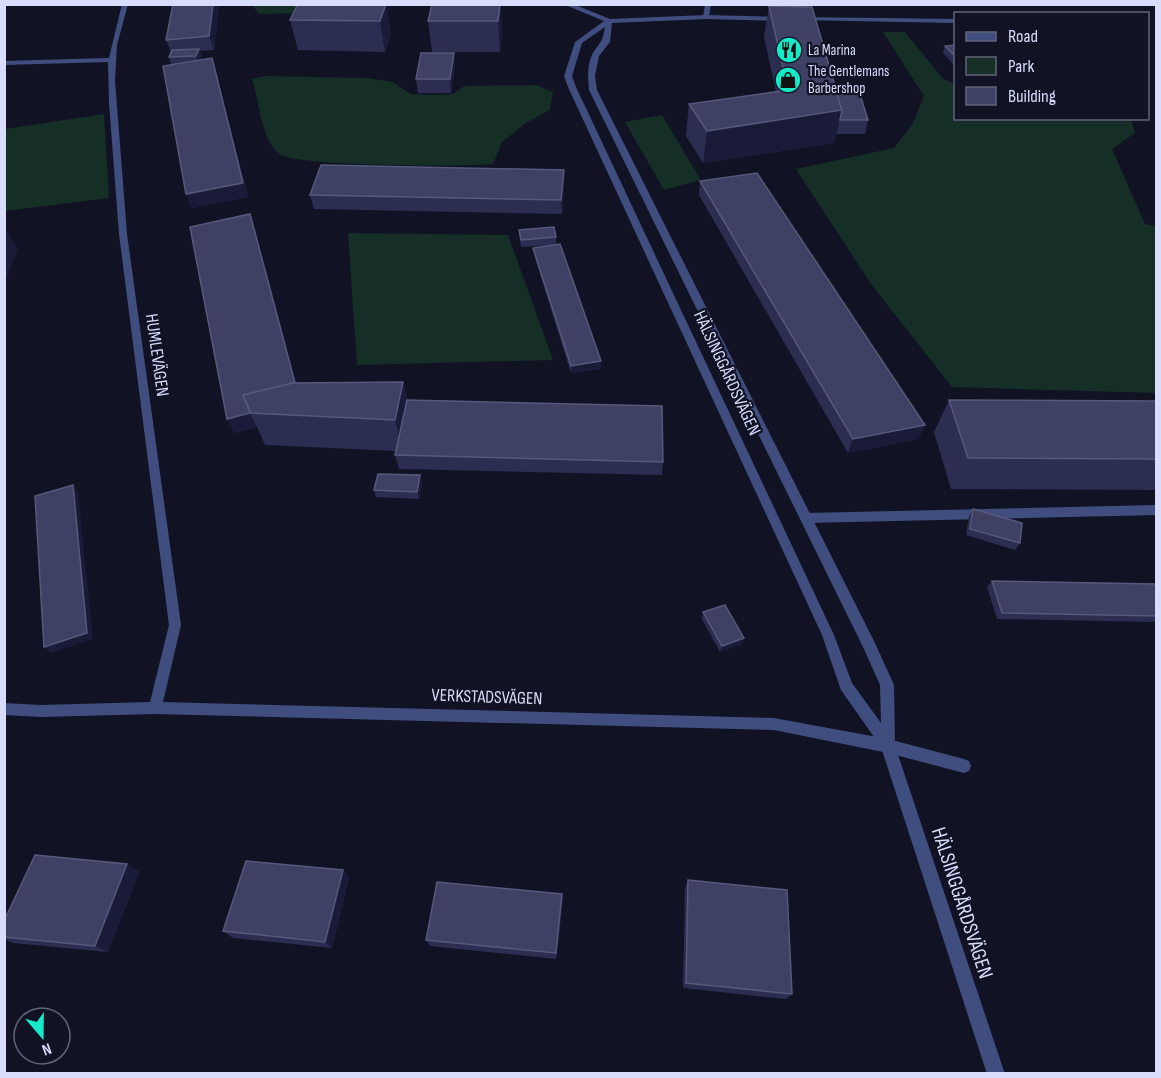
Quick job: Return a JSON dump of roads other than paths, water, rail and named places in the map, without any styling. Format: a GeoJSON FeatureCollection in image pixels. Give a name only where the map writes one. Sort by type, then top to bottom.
{"type":"FeatureCollection","features":[{"type":"Feature","properties":{"kind":"street","name":"HUMLEVÄGEN"},"geometry":{"type":"LineString","coordinates":[[125,4],[112,60],[119,178],[123,200],[123,234],[176,625],[155,708]]}},
{"type":"Feature","properties":{"kind":"street"},"geometry":{"type":"LineString","coordinates":[[566,4],[609,21],[706,17],[954,21]]}},
{"type":"Feature","properties":{"kind":"street"},"geometry":{"type":"LineString","coordinates":[[706,17],[708,4]]}},
{"type":"Feature","properties":{"kind":"street","name":"HÄLSINGGÅRDSVÄGEN"},"geometry":{"type":"LineString","coordinates":[[609,21],[606,42],[596,56],[591,76],[593,90],[806,518],[886,685],[888,746],[996,1074]]}},
{"type":"Feature","properties":{"kind":"street","name":"HÄLSINGGÅRDSVÄGEN"},"geometry":{"type":"LineString","coordinates":[[609,21],[579,42],[568,76],[572,87],[828,635],[846,686],[888,746]]}},
{"type":"Feature","properties":{"kind":"street"},"geometry":{"type":"LineString","coordinates":[[4,63],[112,60]]}},
{"type":"Feature","properties":{"kind":"street"},"geometry":{"type":"LineString","coordinates":[[806,518],[1156,510]]}},
{"type":"Feature","properties":{"kind":"street","name":"VERKSTADSVÄGEN"},"geometry":{"type":"LineString","coordinates":[[4,709],[41,711],[155,708],[774,724],[888,746],[964,766]]}},
{"type":"Feature","properties":{"kind":"place","name":"La Marina"},"geometry":{"type":"Point","coordinates":[789,50]}},
{"type":"Feature","properties":{"kind":"place","name":"The Gentlemans Barbershop"},"geometry":{"type":"Point","coordinates":[788,80]}}]}
